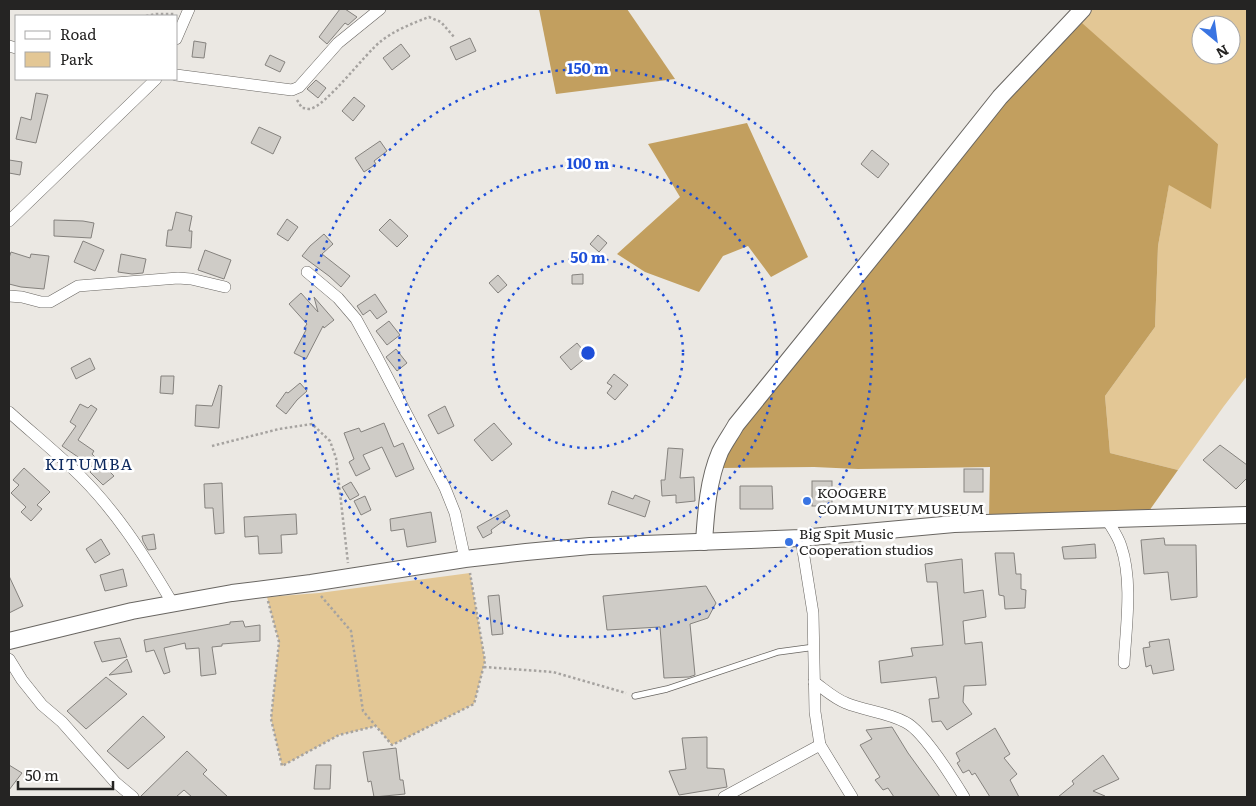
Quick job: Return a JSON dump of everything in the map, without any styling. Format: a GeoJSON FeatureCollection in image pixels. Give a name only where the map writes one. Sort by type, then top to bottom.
{"type":"FeatureCollection","features":[{"type":"Feature","properties":{"kind":"street"},"geometry":{"type":"LineString","coordinates":[[178,75],[292,90],[300,87],[338,42],[380,9]]}},
{"type":"Feature","properties":{"kind":"street"},"geometry":{"type":"LineString","coordinates":[[704,542],[707,497],[713,474],[721,451],[736,425],[1000,97],[1083,9]]}},
{"type":"Feature","properties":{"kind":"street"},"geometry":{"type":"LineString","coordinates":[[178,34],[188,11]]}},
{"type":"Feature","properties":{"kind":"street"},"geometry":{"type":"LineString","coordinates":[[9,221],[155,80]]}},
{"type":"Feature","properties":{"kind":"street"},"geometry":{"type":"LineString","coordinates":[[307,272],[338,298],[356,319],[378,358],[445,488],[455,513],[466,558]]}},
{"type":"Feature","properties":{"kind":"street"},"geometry":{"type":"LineString","coordinates":[[9,296],[50,302],[68,290],[88,284],[178,278],[225,287]]}},
{"type":"Feature","properties":{"kind":"street"},"geometry":{"type":"LineString","coordinates":[[9,412],[73,468],[94,490],[121,523],[148,561],[173,604]]}},
{"type":"Feature","properties":{"kind":"street"},"geometry":{"type":"LineString","coordinates":[[9,641],[88,620],[232,593],[311,583],[466,558],[590,546],[801,538],[954,524],[1247,515]]}},
{"type":"Feature","properties":{"kind":"street"},"geometry":{"type":"LineString","coordinates":[[1106,518],[1121,545],[1126,570],[1127,608],[1124,663]]}},
{"type":"Feature","properties":{"kind":"street"},"geometry":{"type":"LineString","coordinates":[[801,538],[813,613],[815,712],[820,745],[852,797]]}},
{"type":"Feature","properties":{"kind":"street"},"geometry":{"type":"LineString","coordinates":[[9,659],[22,680],[42,705],[62,722],[115,782],[133,797]]}},
{"type":"Feature","properties":{"kind":"street"},"geometry":{"type":"LineString","coordinates":[[814,682],[843,702],[893,716],[907,722],[916,729],[954,780],[964,797]]}},
{"type":"Feature","properties":{"kind":"street"},"geometry":{"type":"LineString","coordinates":[[724,797],[820,745]]}},
{"type":"Feature","properties":{"kind":"lane"},"geometry":{"type":"LineString","coordinates":[[635,696],[675,686],[778,652],[815,647]]}},
{"type":"Feature","properties":{"kind":"path"},"geometry":{"type":"LineString","coordinates":[[151,15],[188,11]]}},
{"type":"Feature","properties":{"kind":"path"},"geometry":{"type":"LineString","coordinates":[[292,90],[302,108],[311,109],[347,77],[380,41],[428,16],[441,22],[454,37]]}},
{"type":"Feature","properties":{"kind":"path"},"geometry":{"type":"LineString","coordinates":[[212,446],[279,429],[312,424],[323,432],[330,441],[336,458],[349,577]]}},
{"type":"Feature","properties":{"kind":"path"},"geometry":{"type":"LineString","coordinates":[[311,583],[351,631],[363,710],[392,745],[474,704],[485,661],[466,558]]}},
{"type":"Feature","properties":{"kind":"path"},"geometry":{"type":"LineString","coordinates":[[267,597],[279,642],[271,719],[282,766],[339,735],[376,726]]}},
{"type":"Feature","properties":{"kind":"path"},"geometry":{"type":"LineString","coordinates":[[484,667],[553,672],[635,696]]}},
{"type":"Feature","properties":{"kind":"green space"},"geometry":{"type":"Polygon","coordinates":[[[1086,9],[1247,9],[1247,376],[1178,470],[1110,453],[1105,396],[1155,327],[1158,246],[1169,184],[1218,144],[1074,17],[1086,9]]]}},
{"type":"Feature","properties":{"kind":"green space"},"geometry":{"type":"Polygon","coordinates":[[[470,573],[485,661],[474,704],[392,745],[376,726],[339,735],[282,766],[271,719],[279,642],[267,597],[319,593],[470,573]]]}},
{"type":"Feature","properties":{"kind":"shaded area"},"geometry":{"type":"Polygon","coordinates":[[[539,9],[627,9],[675,79],[556,94],[539,9]]]}},
{"type":"Feature","properties":{"kind":"shaded area"},"geometry":{"type":"Polygon","coordinates":[[[1082,23],[1218,144],[1211,209],[1169,185],[1158,246],[1155,327],[1105,396],[1110,453],[1178,470],[1149,511],[989,518],[990,467],[858,469],[814,467],[721,468],[724,449],[1026,77],[1082,23]]]}},
{"type":"Feature","properties":{"kind":"shaded area"},"geometry":{"type":"Polygon","coordinates":[[[747,123],[808,257],[771,277],[748,246],[723,256],[699,292],[645,272],[617,254],[680,197],[648,144],[747,123]]]}},
{"type":"Feature","properties":{"kind":"building"},"geometry":{"type":"Polygon","coordinates":[[[340,9],[345,9],[357,17],[348,25],[345,23],[327,44],[319,37],[340,9]]]}},
{"type":"Feature","properties":{"kind":"building"},"geometry":{"type":"Polygon","coordinates":[[[470,38],[476,51],[456,60],[450,47],[470,38]]]}},
{"type":"Feature","properties":{"kind":"building"},"geometry":{"type":"Polygon","coordinates":[[[194,41],[206,43],[204,58],[192,57],[194,41]]]}},
{"type":"Feature","properties":{"kind":"building"},"geometry":{"type":"Polygon","coordinates":[[[401,44],[410,56],[392,70],[383,58],[401,44]]]}},
{"type":"Feature","properties":{"kind":"building"},"geometry":{"type":"Polygon","coordinates":[[[270,55],[285,62],[280,72],[265,65],[270,55]]]}},
{"type":"Feature","properties":{"kind":"building"},"geometry":{"type":"Polygon","coordinates":[[[316,80],[326,88],[318,98],[307,89],[316,80]]]}},
{"type":"Feature","properties":{"kind":"building"},"geometry":{"type":"Polygon","coordinates":[[[36,93],[48,95],[36,143],[16,139],[21,117],[31,120],[36,93]]]}},
{"type":"Feature","properties":{"kind":"building"},"geometry":{"type":"Polygon","coordinates":[[[354,97],[365,106],[353,121],[342,111],[354,97]]]}},
{"type":"Feature","properties":{"kind":"building"},"geometry":{"type":"Polygon","coordinates":[[[259,127],[281,137],[273,154],[251,143],[259,127]]]}},
{"type":"Feature","properties":{"kind":"building"},"geometry":{"type":"Polygon","coordinates":[[[380,141],[387,151],[374,161],[376,164],[364,172],[355,158],[380,141]]]}},
{"type":"Feature","properties":{"kind":"building"},"geometry":{"type":"Polygon","coordinates":[[[872,150],[889,164],[878,178],[861,164],[872,150]]]}},
{"type":"Feature","properties":{"kind":"building"},"geometry":{"type":"Polygon","coordinates":[[[9,160],[22,162],[20,175],[9,173],[9,160]]]}},
{"type":"Feature","properties":{"kind":"building"},"geometry":{"type":"Polygon","coordinates":[[[176,212],[192,216],[189,231],[192,231],[191,248],[166,246],[168,230],[172,230],[176,212]]]}},
{"type":"Feature","properties":{"kind":"building"},"geometry":{"type":"Polygon","coordinates":[[[287,219],[298,227],[288,241],[277,234],[287,219]]]}},
{"type":"Feature","properties":{"kind":"building"},"geometry":{"type":"Polygon","coordinates":[[[390,219],[408,236],[397,247],[379,230],[390,219]]]}},
{"type":"Feature","properties":{"kind":"building"},"geometry":{"type":"Polygon","coordinates":[[[54,220],[94,223],[91,238],[54,236],[54,220]]]}},
{"type":"Feature","properties":{"kind":"building"},"geometry":{"type":"Polygon","coordinates":[[[324,234],[333,244],[322,254],[350,276],[341,287],[302,256],[324,234]]]}},
{"type":"Feature","properties":{"kind":"building"},"geometry":{"type":"Polygon","coordinates":[[[598,235],[607,243],[599,252],[590,244],[598,235]]]}},
{"type":"Feature","properties":{"kind":"building"},"geometry":{"type":"Polygon","coordinates":[[[83,241],[104,250],[95,271],[74,262],[83,241]]]}},
{"type":"Feature","properties":{"kind":"building"},"geometry":{"type":"Polygon","coordinates":[[[205,250],[231,260],[224,279],[198,270],[205,250]]]}},
{"type":"Feature","properties":{"kind":"building"},"geometry":{"type":"Polygon","coordinates":[[[11,252],[30,258],[31,254],[49,256],[44,289],[9,284],[9,258],[11,252]]]}},
{"type":"Feature","properties":{"kind":"building"},"geometry":{"type":"Polygon","coordinates":[[[121,254],[146,259],[143,273],[118,272],[121,254]]]}},
{"type":"Feature","properties":{"kind":"building"},"geometry":{"type":"Polygon","coordinates":[[[583,274],[583,284],[572,284],[572,275],[583,274]]]}},
{"type":"Feature","properties":{"kind":"building"},"geometry":{"type":"Polygon","coordinates":[[[498,275],[507,285],[498,293],[489,283],[498,275]]]}},
{"type":"Feature","properties":{"kind":"building"},"geometry":{"type":"Polygon","coordinates":[[[301,293],[318,312],[314,297],[334,320],[324,328],[323,326],[306,359],[294,353],[306,330],[304,328],[307,324],[289,304],[301,293]]]}},
{"type":"Feature","properties":{"kind":"building"},"geometry":{"type":"Polygon","coordinates":[[[375,294],[387,312],[377,319],[370,310],[363,315],[357,306],[375,294]]]}},
{"type":"Feature","properties":{"kind":"building"},"geometry":{"type":"Polygon","coordinates":[[[389,321],[400,335],[387,345],[376,331],[389,321]]]}},
{"type":"Feature","properties":{"kind":"building"},"geometry":{"type":"Polygon","coordinates":[[[577,343],[588,356],[571,370],[560,357],[577,343]]]}},
{"type":"Feature","properties":{"kind":"building"},"geometry":{"type":"Polygon","coordinates":[[[396,349],[407,363],[397,371],[386,357],[396,349]]]}},
{"type":"Feature","properties":{"kind":"building"},"geometry":{"type":"Polygon","coordinates":[[[90,358],[95,369],[76,379],[71,368],[90,358]]]}},
{"type":"Feature","properties":{"kind":"building"},"geometry":{"type":"Polygon","coordinates":[[[614,374],[628,385],[615,400],[607,393],[612,386],[607,383],[614,374]]]}},
{"type":"Feature","properties":{"kind":"building"},"geometry":{"type":"Polygon","coordinates":[[[161,376],[174,376],[173,394],[160,393],[161,376]]]}},
{"type":"Feature","properties":{"kind":"building"},"geometry":{"type":"Polygon","coordinates":[[[300,383],[307,391],[286,414],[276,406],[286,392],[288,393],[300,383]]]}},
{"type":"Feature","properties":{"kind":"building"},"geometry":{"type":"Polygon","coordinates":[[[219,385],[222,386],[219,428],[195,426],[196,405],[212,406],[219,385]]]}},
{"type":"Feature","properties":{"kind":"building"},"geometry":{"type":"Polygon","coordinates":[[[80,404],[88,408],[91,405],[97,409],[78,440],[94,451],[92,454],[114,476],[103,485],[90,472],[94,468],[62,446],[76,426],[70,422],[80,404]]]}},
{"type":"Feature","properties":{"kind":"building"},"geometry":{"type":"Polygon","coordinates":[[[445,406],[454,426],[438,434],[428,415],[445,406]]]}},
{"type":"Feature","properties":{"kind":"building"},"geometry":{"type":"Polygon","coordinates":[[[384,423],[394,447],[403,443],[414,469],[396,477],[382,447],[363,455],[370,469],[356,476],[349,462],[354,459],[344,433],[359,428],[361,432],[384,423]]]}},
{"type":"Feature","properties":{"kind":"building"},"geometry":{"type":"Polygon","coordinates":[[[494,423],[512,444],[492,461],[474,440],[494,423]]]}},
{"type":"Feature","properties":{"kind":"building"},"geometry":{"type":"Polygon","coordinates":[[[1220,445],[1247,465],[1247,478],[1236,489],[1203,460],[1220,445]]]}},
{"type":"Feature","properties":{"kind":"building"},"geometry":{"type":"Polygon","coordinates":[[[668,448],[683,449],[680,478],[694,477],[695,501],[676,503],[676,495],[662,496],[661,480],[665,480],[668,448]]]}},
{"type":"Feature","properties":{"kind":"building"},"geometry":{"type":"Polygon","coordinates":[[[24,468],[50,492],[37,505],[42,509],[31,521],[21,512],[26,507],[11,493],[19,485],[13,480],[24,468]]]}},
{"type":"Feature","properties":{"kind":"building"},"geometry":{"type":"Polygon","coordinates":[[[964,469],[983,469],[983,492],[964,492],[964,469]]]}},
{"type":"Feature","properties":{"kind":"building"},"geometry":{"type":"Polygon","coordinates":[[[812,481],[832,481],[832,506],[812,506],[812,481]]]}},
{"type":"Feature","properties":{"kind":"building"},"geometry":{"type":"Polygon","coordinates":[[[351,482],[359,495],[350,500],[342,487],[351,482]]]}},
{"type":"Feature","properties":{"kind":"building"},"geometry":{"type":"Polygon","coordinates":[[[222,483],[224,533],[215,534],[213,508],[205,508],[204,484],[222,483]]]}},
{"type":"Feature","properties":{"kind":"building"},"geometry":{"type":"Polygon","coordinates":[[[740,486],[772,486],[773,509],[740,509],[740,486]]]}},
{"type":"Feature","properties":{"kind":"building"},"geometry":{"type":"Polygon","coordinates":[[[612,491],[633,499],[635,495],[650,501],[645,517],[608,504],[612,491]]]}},
{"type":"Feature","properties":{"kind":"building"},"geometry":{"type":"Polygon","coordinates":[[[365,496],[371,510],[361,515],[354,501],[365,496]]]}},
{"type":"Feature","properties":{"kind":"building"},"geometry":{"type":"Polygon","coordinates":[[[507,510],[510,516],[491,530],[492,533],[483,538],[477,527],[507,510]]]}},
{"type":"Feature","properties":{"kind":"building"},"geometry":{"type":"Polygon","coordinates":[[[431,512],[436,542],[407,547],[404,529],[391,531],[390,519],[431,512]]]}},
{"type":"Feature","properties":{"kind":"building"},"geometry":{"type":"Polygon","coordinates":[[[296,514],[297,534],[281,535],[282,553],[259,554],[258,536],[245,537],[244,517],[296,514]]]}},
{"type":"Feature","properties":{"kind":"building"},"geometry":{"type":"Polygon","coordinates":[[[154,534],[156,549],[148,550],[142,536],[154,534]]]}},
{"type":"Feature","properties":{"kind":"building"},"geometry":{"type":"Polygon","coordinates":[[[1164,538],[1165,545],[1196,545],[1197,597],[1171,600],[1168,572],[1144,574],[1141,540],[1164,538]]]}},
{"type":"Feature","properties":{"kind":"building"},"geometry":{"type":"Polygon","coordinates":[[[101,539],[110,554],[95,563],[86,549],[101,539]]]}},
{"type":"Feature","properties":{"kind":"building"},"geometry":{"type":"Polygon","coordinates":[[[1095,544],[1096,558],[1064,559],[1062,547],[1095,544]]]}},
{"type":"Feature","properties":{"kind":"building"},"geometry":{"type":"Polygon","coordinates":[[[995,553],[1014,553],[1016,574],[1021,574],[1021,589],[1026,590],[1025,608],[1005,609],[1004,596],[999,595],[995,553]]]}},
{"type":"Feature","properties":{"kind":"building"},"geometry":{"type":"Polygon","coordinates":[[[962,559],[964,593],[983,590],[986,617],[963,621],[965,644],[982,642],[986,685],[964,686],[963,702],[972,714],[947,730],[941,721],[932,722],[929,699],[939,698],[936,677],[881,683],[879,661],[913,656],[911,648],[943,645],[937,582],[927,582],[925,564],[962,559]]]}},
{"type":"Feature","properties":{"kind":"building"},"geometry":{"type":"Polygon","coordinates":[[[123,569],[127,586],[105,591],[100,575],[123,569]]]}},
{"type":"Feature","properties":{"kind":"building"},"geometry":{"type":"Polygon","coordinates":[[[9,576],[23,606],[9,613],[9,576]]]}},
{"type":"Feature","properties":{"kind":"building"},"geometry":{"type":"Polygon","coordinates":[[[706,586],[716,603],[708,618],[690,624],[695,675],[664,678],[660,627],[607,630],[603,596],[706,586]]]}},
{"type":"Feature","properties":{"kind":"building"},"geometry":{"type":"Polygon","coordinates":[[[499,595],[503,634],[492,635],[488,596],[499,595]]]}},
{"type":"Feature","properties":{"kind":"building"},"geometry":{"type":"Polygon","coordinates":[[[243,621],[245,627],[260,625],[260,641],[222,644],[222,646],[212,647],[216,674],[201,676],[199,648],[186,649],[185,643],[164,648],[170,672],[164,674],[154,650],[146,652],[144,640],[243,621]]]}},
{"type":"Feature","properties":{"kind":"building"},"geometry":{"type":"Polygon","coordinates":[[[120,638],[127,657],[102,662],[94,642],[120,638]]]}},
{"type":"Feature","properties":{"kind":"building"},"geometry":{"type":"Polygon","coordinates":[[[1169,639],[1174,670],[1153,674],[1151,665],[1146,667],[1143,648],[1150,647],[1149,642],[1169,639]]]}},
{"type":"Feature","properties":{"kind":"building"},"geometry":{"type":"Polygon","coordinates":[[[127,659],[132,672],[109,675],[127,659]]]}},
{"type":"Feature","properties":{"kind":"building"},"geometry":{"type":"Polygon","coordinates":[[[106,677],[127,694],[86,729],[67,711],[106,677]]]}},
{"type":"Feature","properties":{"kind":"building"},"geometry":{"type":"Polygon","coordinates":[[[143,716],[165,737],[128,769],[107,751],[143,716]]]}},
{"type":"Feature","properties":{"kind":"building"},"geometry":{"type":"Polygon","coordinates":[[[892,727],[908,753],[940,797],[894,797],[888,788],[883,790],[875,780],[880,777],[860,745],[872,739],[866,730],[892,727]]]}},
{"type":"Feature","properties":{"kind":"building"},"geometry":{"type":"Polygon","coordinates":[[[995,728],[1010,754],[1004,758],[1017,774],[1010,780],[1019,797],[990,797],[975,773],[972,775],[969,770],[963,773],[957,763],[960,761],[956,753],[995,728]]]}},
{"type":"Feature","properties":{"kind":"building"},"geometry":{"type":"Polygon","coordinates":[[[707,737],[707,768],[724,769],[727,787],[679,795],[669,771],[686,769],[682,738],[707,737]]]}},
{"type":"Feature","properties":{"kind":"building"},"geometry":{"type":"Polygon","coordinates":[[[396,748],[400,780],[403,780],[405,794],[374,797],[371,781],[368,782],[363,752],[396,748]]]}},
{"type":"Feature","properties":{"kind":"building"},"geometry":{"type":"Polygon","coordinates":[[[187,751],[207,770],[203,774],[228,797],[192,797],[184,790],[176,797],[140,797],[187,751]]]}},
{"type":"Feature","properties":{"kind":"building"},"geometry":{"type":"Polygon","coordinates":[[[1103,755],[1119,779],[1093,791],[1105,797],[1058,797],[1074,784],[1072,781],[1103,755]]]}},
{"type":"Feature","properties":{"kind":"building"},"geometry":{"type":"Polygon","coordinates":[[[9,765],[22,773],[9,790],[9,765]]]}},
{"type":"Feature","properties":{"kind":"building"},"geometry":{"type":"Polygon","coordinates":[[[316,765],[331,765],[330,789],[314,789],[316,765]]]}},
{"type":"Feature","properties":{"kind":"place","name":"KOOGERE COMMUNITY MUSEUM"},"geometry":{"type":"Point","coordinates":[807,501]}},
{"type":"Feature","properties":{"kind":"place","name":"Big Spit Music Cooperation studios"},"geometry":{"type":"Point","coordinates":[789,542]}},
{"type":"Feature","properties":{"kind":"district","name":"KITUMBA"},"geometry":{"type":"Point","coordinates":[89,464]}}]}
